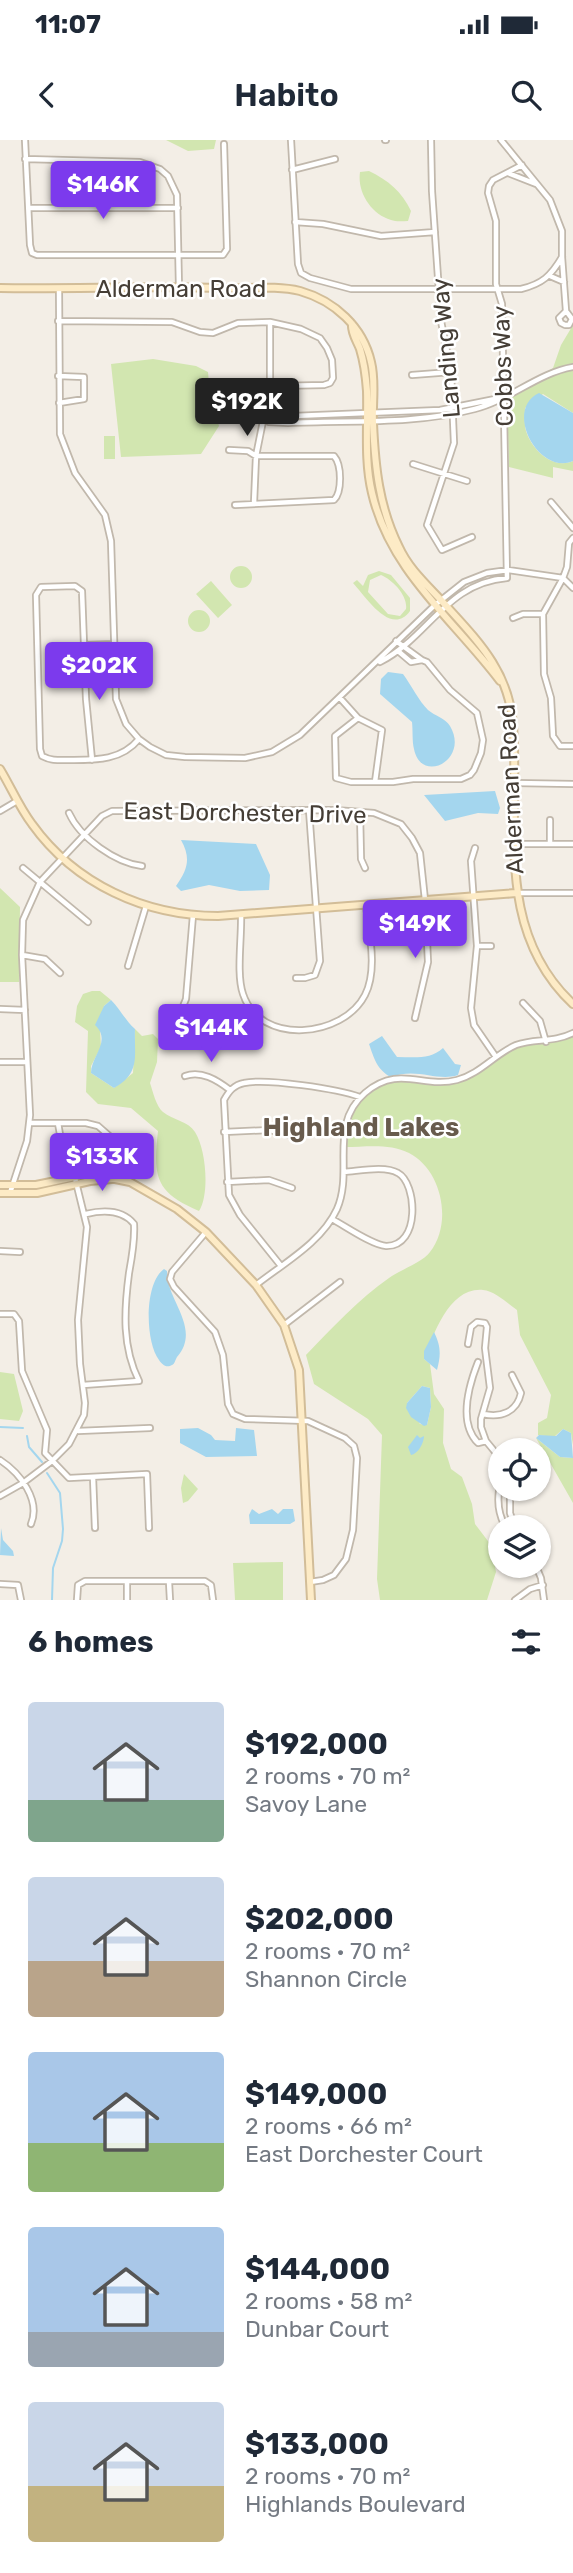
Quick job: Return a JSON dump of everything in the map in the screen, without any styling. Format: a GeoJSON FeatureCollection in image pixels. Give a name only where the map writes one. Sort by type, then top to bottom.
{"type":"FeatureCollection","features":[{"type":"Feature","properties":{"kind":"street"},"geometry":{"type":"LineString","coordinates":[[25,140],[32,253],[37,255],[223,255],[227,249],[224,144]]}},
{"type":"Feature","properties":{"kind":"street"},"geometry":{"type":"LineString","coordinates":[[291,140],[298,264],[301,273],[310,278],[351,289],[521,289],[536,286],[550,276],[562,257]]}},
{"type":"Feature","properties":{"kind":"street","name":"Landing Way"},"geometry":{"type":"LineString","coordinates":[[431,140],[442,333],[451,372],[454,443],[427,518],[429,532],[442,550],[472,537]]}},
{"type":"Feature","properties":{"kind":"street"},"geometry":{"type":"LineString","coordinates":[[501,140],[550,201],[562,231],[566,311]]}},
{"type":"Feature","properties":{"kind":"street"},"geometry":{"type":"LineString","coordinates":[[25,159],[150,164],[160,169],[168,176],[177,195],[179,287]]}},
{"type":"Feature","properties":{"kind":"street"},"geometry":{"type":"LineString","coordinates":[[292,170],[335,159]]}},
{"type":"Feature","properties":{"kind":"street"},"geometry":{"type":"LineString","coordinates":[[507,173],[522,165]]}},
{"type":"Feature","properties":{"kind":"street"},"geometry":{"type":"LineString","coordinates":[[507,173],[537,185]]}},
{"type":"Feature","properties":{"kind":"street","name":"Cobbs Way"},"geometry":{"type":"LineString","coordinates":[[507,173],[493,180],[488,193],[496,221],[496,284],[502,304],[508,570]]}},
{"type":"Feature","properties":{"kind":"street"},"geometry":{"type":"LineString","coordinates":[[29,208],[178,208]]}},
{"type":"Feature","properties":{"kind":"street"},"geometry":{"type":"LineString","coordinates":[[295,222],[323,224],[381,236],[435,232]]}},
{"type":"Feature","properties":{"kind":"street"},"geometry":{"type":"LineString","coordinates":[[550,276],[564,282]]}},
{"type":"Feature","properties":{"kind":"street","name":"Alderman Road"},"geometry":{"type":"LineString","coordinates":[[0,288],[179,287],[298,290],[329,304],[362,335],[372,365],[370,416],[377,477],[385,515],[408,564],[440,605],[490,656],[500,672],[512,712],[516,893],[524,927],[535,954],[550,978],[573,1004]]}},
{"type":"Feature","properties":{"kind":"street"},"geometry":{"type":"LineString","coordinates":[[59,289],[60,434],[75,473],[105,515],[111,541],[117,704],[123,719],[139,739],[156,751],[176,757],[256,756],[285,746],[375,665],[396,641],[440,605],[475,585],[507,578],[508,570],[563,578],[573,588]]}},
{"type":"Feature","properties":{"kind":"street"},"geometry":{"type":"LineString","coordinates":[[58,321],[172,322],[200,332],[213,333],[238,323],[270,322],[302,329],[320,338],[332,360],[333,378],[330,383],[319,386],[229,387]]}},
{"type":"Feature","properties":{"kind":"street"},"geometry":{"type":"LineString","coordinates":[[254,503],[256,456],[270,386],[270,322]]}},
{"type":"Feature","properties":{"kind":"street"},"geometry":{"type":"LineString","coordinates":[[370,416],[409,419],[478,408],[554,372],[573,367]]}},
{"type":"Feature","properties":{"kind":"street"},"geometry":{"type":"LineString","coordinates":[[412,374],[451,372]]}},
{"type":"Feature","properties":{"kind":"street"},"geometry":{"type":"LineString","coordinates":[[58,376],[84,377],[84,399],[59,403]]}},
{"type":"Feature","properties":{"kind":"street"},"geometry":{"type":"LineString","coordinates":[[264,419],[288,423],[370,416],[453,407],[505,397]]}},
{"type":"Feature","properties":{"kind":"street"},"geometry":{"type":"LineString","coordinates":[[229,450],[248,451],[256,456],[334,456],[338,461],[338,496],[328,502],[235,505]]}},
{"type":"Feature","properties":{"kind":"street"},"geometry":{"type":"LineString","coordinates":[[413,464],[467,481]]}},
{"type":"Feature","properties":{"kind":"street"},"geometry":{"type":"LineString","coordinates":[[551,502],[573,528]]}},
{"type":"Feature","properties":{"kind":"street"},"geometry":{"type":"LineString","coordinates":[[573,538],[569,543],[563,578],[543,614],[544,674],[551,698],[553,736],[560,746],[573,746]]}},
{"type":"Feature","properties":{"kind":"street"},"geometry":{"type":"LineString","coordinates":[[92,760],[82,590],[72,586],[41,587],[36,595],[41,755],[50,760],[92,760],[117,755],[129,749],[139,739]]}},
{"type":"Feature","properties":{"kind":"street"},"geometry":{"type":"LineString","coordinates":[[375,665],[398,651],[440,605]]}},
{"type":"Feature","properties":{"kind":"street"},"geometry":{"type":"LineString","coordinates":[[513,618],[523,614],[543,614]]}},
{"type":"Feature","properties":{"kind":"street"},"geometry":{"type":"LineString","coordinates":[[396,641],[414,659]]}},
{"type":"Feature","properties":{"kind":"street"},"geometry":{"type":"LineString","coordinates":[[84,645],[113,644]]}},
{"type":"Feature","properties":{"kind":"street"},"geometry":{"type":"LineString","coordinates":[[358,718],[335,736],[336,778],[351,782],[461,779],[470,775],[477,765],[482,740],[477,713],[450,690],[427,662],[406,659],[398,651]]}},
{"type":"Feature","properties":{"kind":"street"},"geometry":{"type":"LineString","coordinates":[[340,698],[358,718],[382,730],[375,782]]}},
{"type":"Feature","properties":{"kind":"street"},"geometry":{"type":"LineString","coordinates":[[0,769],[17,801],[43,838],[63,858],[76,870],[106,888],[146,906],[193,915],[241,914],[516,893],[573,893]]}},
{"type":"Feature","properties":{"kind":"street"},"geometry":{"type":"LineString","coordinates":[[515,783],[573,784]]}},
{"type":"Feature","properties":{"kind":"street"},"geometry":{"type":"LineString","coordinates":[[0,811],[17,801]]}},
{"type":"Feature","properties":{"kind":"street","name":"East Dorchester Drive"},"geometry":{"type":"LineString","coordinates":[[10,1193],[30,1123],[22,955],[23,920],[40,882],[102,816],[117,809],[360,812],[374,813],[401,824],[420,853],[425,900],[428,962],[415,1018]]}},
{"type":"Feature","properties":{"kind":"street"},"geometry":{"type":"LineString","coordinates":[[296,978],[310,977],[318,969],[309,810]]}},
{"type":"Feature","properties":{"kind":"street"},"geometry":{"type":"LineString","coordinates":[[360,812],[361,859],[365,867]]}},
{"type":"Feature","properties":{"kind":"street"},"geometry":{"type":"LineString","coordinates":[[69,813],[85,834],[120,859],[131,865],[142,866]]}},
{"type":"Feature","properties":{"kind":"street"},"geometry":{"type":"LineString","coordinates":[[550,820],[550,844]]}},
{"type":"Feature","properties":{"kind":"street"},"geometry":{"type":"LineString","coordinates":[[514,844],[573,844]]}},
{"type":"Feature","properties":{"kind":"street"},"geometry":{"type":"LineString","coordinates":[[475,848],[471,861],[477,946],[472,1021],[496,1057]]}},
{"type":"Feature","properties":{"kind":"street"},"geometry":{"type":"LineString","coordinates":[[23,868],[88,922]]}},
{"type":"Feature","properties":{"kind":"street"},"geometry":{"type":"LineString","coordinates":[[241,914],[241,984],[250,1008],[262,1021],[272,1026],[283,1029],[309,1028],[338,1022],[357,1007],[366,994],[371,977],[366,905]]}},
{"type":"Feature","properties":{"kind":"street"},"geometry":{"type":"LineString","coordinates":[[128,966],[146,906]]}},
{"type":"Feature","properties":{"kind":"street"},"geometry":{"type":"LineString","coordinates":[[181,1011],[186,999],[193,915]]}},
{"type":"Feature","properties":{"kind":"street"},"geometry":{"type":"LineString","coordinates":[[477,946],[491,946]]}},
{"type":"Feature","properties":{"kind":"street"},"geometry":{"type":"LineString","coordinates":[[22,955],[45,959],[60,973]]}},
{"type":"Feature","properties":{"kind":"street"},"geometry":{"type":"LineString","coordinates":[[523,1003],[541,1021],[546,1042]]}},
{"type":"Feature","properties":{"kind":"street"},"geometry":{"type":"LineString","coordinates":[[0,1009],[25,1010]]}},
{"type":"Feature","properties":{"kind":"street"},"geometry":{"type":"LineString","coordinates":[[256,1285],[319,1235],[332,1219],[341,1199],[344,1172],[343,1132],[349,1114],[360,1097],[376,1086],[396,1079],[415,1078],[440,1082],[459,1079],[476,1072],[520,1044],[546,1042],[573,1033]]}},
{"type":"Feature","properties":{"kind":"street"},"geometry":{"type":"LineString","coordinates":[[0,1062],[27,1062]]}},
{"type":"Feature","properties":{"kind":"street"},"geometry":{"type":"LineString","coordinates":[[185,1076],[192,1073],[209,1077],[230,1090]]}},
{"type":"Feature","properties":{"kind":"street"},"geometry":{"type":"LineString","coordinates":[[281,1266],[230,1199],[224,1100],[230,1090],[242,1083],[262,1082],[331,1089],[360,1097]]}},
{"type":"Feature","properties":{"kind":"street"},"geometry":{"type":"LineString","coordinates":[[30,1123],[86,1123],[99,1126],[114,1140]]}},
{"type":"Feature","properties":{"kind":"street"},"geometry":{"type":"LineString","coordinates":[[58,1123],[62,1146]]}},
{"type":"Feature","properties":{"kind":"street"},"geometry":{"type":"LineString","coordinates":[[224,1132],[270,1130],[290,1135]]}},
{"type":"Feature","properties":{"kind":"street"},"geometry":{"type":"LineString","coordinates":[[332,1219],[381,1245],[396,1245],[404,1241],[411,1227],[410,1189],[400,1174],[388,1170],[344,1172]]}},
{"type":"Feature","properties":{"kind":"street"},"geometry":{"type":"LineString","coordinates":[[0,1193],[37,1193],[95,1174],[124,1180],[148,1190],[206,1232],[256,1285],[284,1325],[299,1370],[311,1600]]}},
{"type":"Feature","properties":{"kind":"street"},"geometry":{"type":"LineString","coordinates":[[227,1182],[269,1180],[292,1188]]}},
{"type":"Feature","properties":{"kind":"street"},"geometry":{"type":"LineString","coordinates":[[0,1185],[76,1181]]}},
{"type":"Feature","properties":{"kind":"street"},"geometry":{"type":"LineString","coordinates":[[0,1496],[52,1461],[69,1444],[84,1415],[78,1319],[86,1251],[86,1214],[76,1181]]}},
{"type":"Feature","properties":{"kind":"street"},"geometry":{"type":"LineString","coordinates":[[83,1385],[139,1381],[127,1347],[125,1316],[134,1224],[123,1214],[86,1214]]}},
{"type":"Feature","properties":{"kind":"street"},"geometry":{"type":"LineString","coordinates":[[206,1232],[172,1272],[170,1279],[174,1287],[215,1332],[223,1355],[227,1400],[231,1411],[235,1416],[245,1419],[303,1420],[348,1440],[354,1446],[357,1458],[353,1530],[346,1559],[334,1575],[323,1580],[310,1581]]}},
{"type":"Feature","properties":{"kind":"street"},"geometry":{"type":"LineString","coordinates":[[0,1251],[20,1252]]}},
{"type":"Feature","properties":{"kind":"street"},"geometry":{"type":"LineString","coordinates":[[284,1325],[340,1282]]}},
{"type":"Feature","properties":{"kind":"street"},"geometry":{"type":"LineString","coordinates":[[0,1314],[14,1314],[19,1321],[22,1371],[47,1428],[44,1450],[69,1478],[147,1474],[149,1528]]}},
{"type":"Feature","properties":{"kind":"street"},"geometry":{"type":"LineString","coordinates":[[468,1344],[471,1327],[477,1322],[485,1323],[488,1327],[485,1348],[490,1388],[481,1427],[488,1443]]}},
{"type":"Feature","properties":{"kind":"street"},"geometry":{"type":"LineString","coordinates":[[478,1362],[469,1384],[468,1423],[475,1441],[486,1441]]}},
{"type":"Feature","properties":{"kind":"street"},"geometry":{"type":"LineString","coordinates":[[483,1414],[503,1414],[516,1407],[521,1398],[521,1389],[512,1375]]}},
{"type":"Feature","properties":{"kind":"street"},"geometry":{"type":"LineString","coordinates":[[78,1431],[150,1428]]}},
{"type":"Feature","properties":{"kind":"street"},"geometry":{"type":"LineString","coordinates":[[0,1460],[23,1483],[34,1506],[35,1514],[30,1524]]}},
{"type":"Feature","properties":{"kind":"street"},"geometry":{"type":"LineString","coordinates":[[93,1477],[94,1528]]}},
{"type":"Feature","properties":{"kind":"street"},"geometry":{"type":"LineString","coordinates":[[540,1578],[544,1600]]}},
{"type":"Feature","properties":{"kind":"street"},"geometry":{"type":"LineString","coordinates":[[77,1600],[78,1585],[85,1581],[205,1581],[211,1586],[213,1600]]}},
{"type":"Feature","properties":{"kind":"street"},"geometry":{"type":"LineString","coordinates":[[127,1581],[127,1600]]}},
{"type":"Feature","properties":{"kind":"street"},"geometry":{"type":"LineString","coordinates":[[169,1581],[170,1600]]}},
{"type":"Feature","properties":{"kind":"street"},"geometry":{"type":"LineString","coordinates":[[0,1584],[18,1585],[21,1600]]}},
{"type":"Feature","properties":{"kind":"street"},"geometry":{"type":"LineString","coordinates":[[515,1600],[530,1589],[543,1586]]}},
{"type":"Feature","properties":{"kind":"green space"},"geometry":{"type":"Polygon","coordinates":[[[166,140],[216,140],[214,149],[188,151],[166,140]]]}},
{"type":"Feature","properties":{"kind":"green space"},"geometry":{"type":"Polygon","coordinates":[[[369,171],[399,192],[411,211],[408,221],[384,217],[367,201],[361,187],[360,172],[369,171]]]}},
{"type":"Feature","properties":{"kind":"green space"},"geometry":{"type":"Polygon","coordinates":[[[573,325],[573,364],[540,376],[553,368],[561,345],[573,325]]]}},
{"type":"Feature","properties":{"kind":"green space"},"geometry":{"type":"Polygon","coordinates":[[[153,359],[196,366],[208,372],[210,394],[219,426],[201,454],[121,457],[111,364],[153,359]]]}},
{"type":"Feature","properties":{"kind":"green space"},"geometry":{"type":"Polygon","coordinates":[[[573,369],[573,413],[543,394],[525,408],[525,428],[538,451],[558,463],[573,461],[573,471],[553,467],[553,478],[509,467],[507,399],[554,374],[573,369]]]}},
{"type":"Feature","properties":{"kind":"green space"},"geometry":{"type":"Polygon","coordinates":[[[104,436],[115,436],[115,459],[104,459],[104,436]]]}},
{"type":"Feature","properties":{"kind":"green space"},"geometry":{"type":"Polygon","coordinates":[[[241,566],[251,573],[252,577],[245,587],[241,588],[231,581],[230,577],[237,567],[241,566]]]}},
{"type":"Feature","properties":{"kind":"green space"},"geometry":{"type":"Polygon","coordinates":[[[379,571],[391,575],[410,598],[410,611],[403,618],[395,620],[379,612],[353,583],[357,580],[363,586],[368,575],[379,571]],[[381,575],[370,580],[368,592],[388,614],[400,616],[406,609],[405,599],[386,577],[381,575]]]}},
{"type":"Feature","properties":{"kind":"green space"},"geometry":{"type":"Polygon","coordinates":[[[211,581],[232,605],[218,618],[196,594],[211,581]]]}},
{"type":"Feature","properties":{"kind":"green space"},"geometry":{"type":"Polygon","coordinates":[[[199,610],[207,613],[210,621],[207,629],[199,632],[191,629],[188,621],[191,613],[199,610]]]}},
{"type":"Feature","properties":{"kind":"green space"},"geometry":{"type":"Polygon","coordinates":[[[0,888],[20,907],[19,982],[0,982],[0,888]]]}},
{"type":"Feature","properties":{"kind":"green space"},"geometry":{"type":"Polygon","coordinates":[[[100,991],[111,1000],[104,1006],[100,1029],[101,1047],[91,1066],[91,1073],[114,1088],[133,1073],[135,1029],[142,1036],[153,1034],[158,1039],[157,1062],[150,1083],[161,1109],[167,1115],[188,1125],[199,1140],[204,1160],[205,1194],[199,1211],[173,1197],[160,1181],[156,1160],[158,1131],[131,1108],[98,1104],[86,1092],[88,1031],[75,1022],[77,1006],[83,994],[100,991]]]}},
{"type":"Feature","properties":{"kind":"green space"},"geometry":{"type":"Polygon","coordinates":[[[573,1035],[573,1445],[571,1433],[563,1429],[554,1437],[538,1435],[538,1423],[547,1418],[551,1395],[520,1335],[517,1310],[496,1295],[483,1290],[471,1291],[461,1296],[444,1314],[424,1359],[430,1364],[434,1394],[444,1409],[443,1443],[451,1469],[462,1477],[472,1504],[475,1524],[488,1541],[488,1578],[494,1578],[487,1600],[380,1600],[377,1579],[382,1435],[368,1419],[314,1384],[306,1355],[367,1295],[389,1278],[427,1256],[437,1240],[442,1212],[436,1184],[420,1161],[409,1153],[394,1148],[345,1147],[349,1123],[368,1093],[389,1082],[409,1080],[455,1083],[472,1076],[516,1048],[573,1035]],[[422,1386],[407,1403],[420,1424],[427,1425],[431,1407],[430,1388],[422,1386]]]}},
{"type":"Feature","properties":{"kind":"green space"},"geometry":{"type":"Polygon","coordinates":[[[0,1372],[14,1374],[23,1411],[19,1421],[0,1419],[0,1372]]]}},
{"type":"Feature","properties":{"kind":"green space"},"geometry":{"type":"Polygon","coordinates":[[[551,1450],[560,1457],[573,1458],[573,1503],[551,1464],[551,1450]]]}},
{"type":"Feature","properties":{"kind":"green space"},"geometry":{"type":"Polygon","coordinates":[[[184,1474],[198,1489],[183,1503],[181,1488],[184,1474]]]}},
{"type":"Feature","properties":{"kind":"green space"},"geometry":{"type":"Polygon","coordinates":[[[283,1562],[283,1600],[235,1600],[233,1563],[283,1562]]]}},
{"type":"Feature","properties":{"kind":"water"},"geometry":{"type":"Polygon","coordinates":[[[539,393],[573,413],[573,461],[560,463],[548,459],[530,439],[524,413],[529,401],[539,393]]]}},
{"type":"Feature","properties":{"kind":"water"},"geometry":{"type":"Polygon","coordinates":[[[388,672],[403,674],[425,706],[450,726],[454,749],[442,764],[434,767],[418,760],[413,746],[412,722],[380,694],[381,679],[388,672]]]}},
{"type":"Feature","properties":{"kind":"water"},"geometry":{"type":"Polygon","coordinates":[[[495,791],[500,808],[498,814],[478,813],[445,821],[424,795],[495,791]]]}},
{"type":"Feature","properties":{"kind":"water"},"geometry":{"type":"Polygon","coordinates":[[[181,840],[256,844],[270,875],[269,890],[240,891],[209,885],[181,891],[176,886],[185,869],[187,858],[181,840]]]}},
{"type":"Feature","properties":{"kind":"water"},"geometry":{"type":"Polygon","coordinates":[[[111,1000],[135,1029],[132,1070],[123,1082],[114,1088],[91,1073],[102,1037],[95,1025],[104,1006],[111,1000]]]}},
{"type":"Feature","properties":{"kind":"water"},"geometry":{"type":"Polygon","coordinates":[[[382,1036],[397,1057],[427,1056],[443,1048],[455,1064],[461,1065],[458,1075],[442,1077],[409,1073],[391,1077],[379,1067],[369,1044],[382,1036]]]}},
{"type":"Feature","properties":{"kind":"water"},"geometry":{"type":"Polygon","coordinates":[[[164,1269],[167,1271],[168,1282],[185,1325],[186,1335],[184,1346],[174,1363],[168,1366],[161,1363],[154,1351],[149,1327],[153,1287],[157,1276],[164,1269]]]}},
{"type":"Feature","properties":{"kind":"water"},"geometry":{"type":"Polygon","coordinates":[[[434,1332],[440,1351],[437,1370],[424,1359],[424,1351],[434,1332]]]}},
{"type":"Feature","properties":{"kind":"water"},"geometry":{"type":"Polygon","coordinates":[[[422,1386],[430,1388],[431,1407],[427,1425],[424,1426],[411,1417],[406,1408],[407,1403],[422,1386]]]}},
{"type":"Feature","properties":{"kind":"water"},"geometry":{"type":"Polygon","coordinates":[[[198,1428],[215,1440],[235,1441],[236,1428],[254,1430],[257,1456],[206,1457],[180,1443],[180,1429],[198,1428]]]}},
{"type":"Feature","properties":{"kind":"water"},"geometry":{"type":"Polygon","coordinates":[[[563,1429],[571,1433],[573,1458],[560,1457],[551,1450],[551,1438],[536,1438],[539,1435],[556,1436],[563,1429]]]}},
{"type":"Feature","properties":{"kind":"water"},"geometry":{"type":"Polygon","coordinates":[[[417,1435],[420,1438],[424,1436],[423,1442],[411,1455],[408,1447],[417,1435]]]}},
{"type":"Feature","properties":{"kind":"water"},"geometry":{"type":"Polygon","coordinates":[[[252,1509],[259,1514],[272,1509],[278,1514],[283,1509],[293,1509],[295,1521],[290,1524],[250,1524],[249,1515],[252,1509]]]}},
{"type":"Feature","properties":{"kind":"water"},"geometry":{"type":"Polygon","coordinates":[[[1,1528],[3,1540],[14,1556],[0,1555],[1,1528]]]}},
{"type":"Feature","properties":{"kind":"waterway"},"geometry":{"type":"LineString","coordinates":[[0,1427],[23,1428]]}},
{"type":"Feature","properties":{"kind":"waterway"},"geometry":{"type":"LineString","coordinates":[[27,1436],[29,1447],[42,1462]]}},
{"type":"Feature","properties":{"kind":"waterway"},"geometry":{"type":"LineString","coordinates":[[47,1473],[60,1493],[63,1529],[53,1568],[52,1600]]}},
{"type":"Feature","properties":{"kind":"district","name":"Highland Lakes"},"geometry":{"type":"Point","coordinates":[361,1127]}}]}
